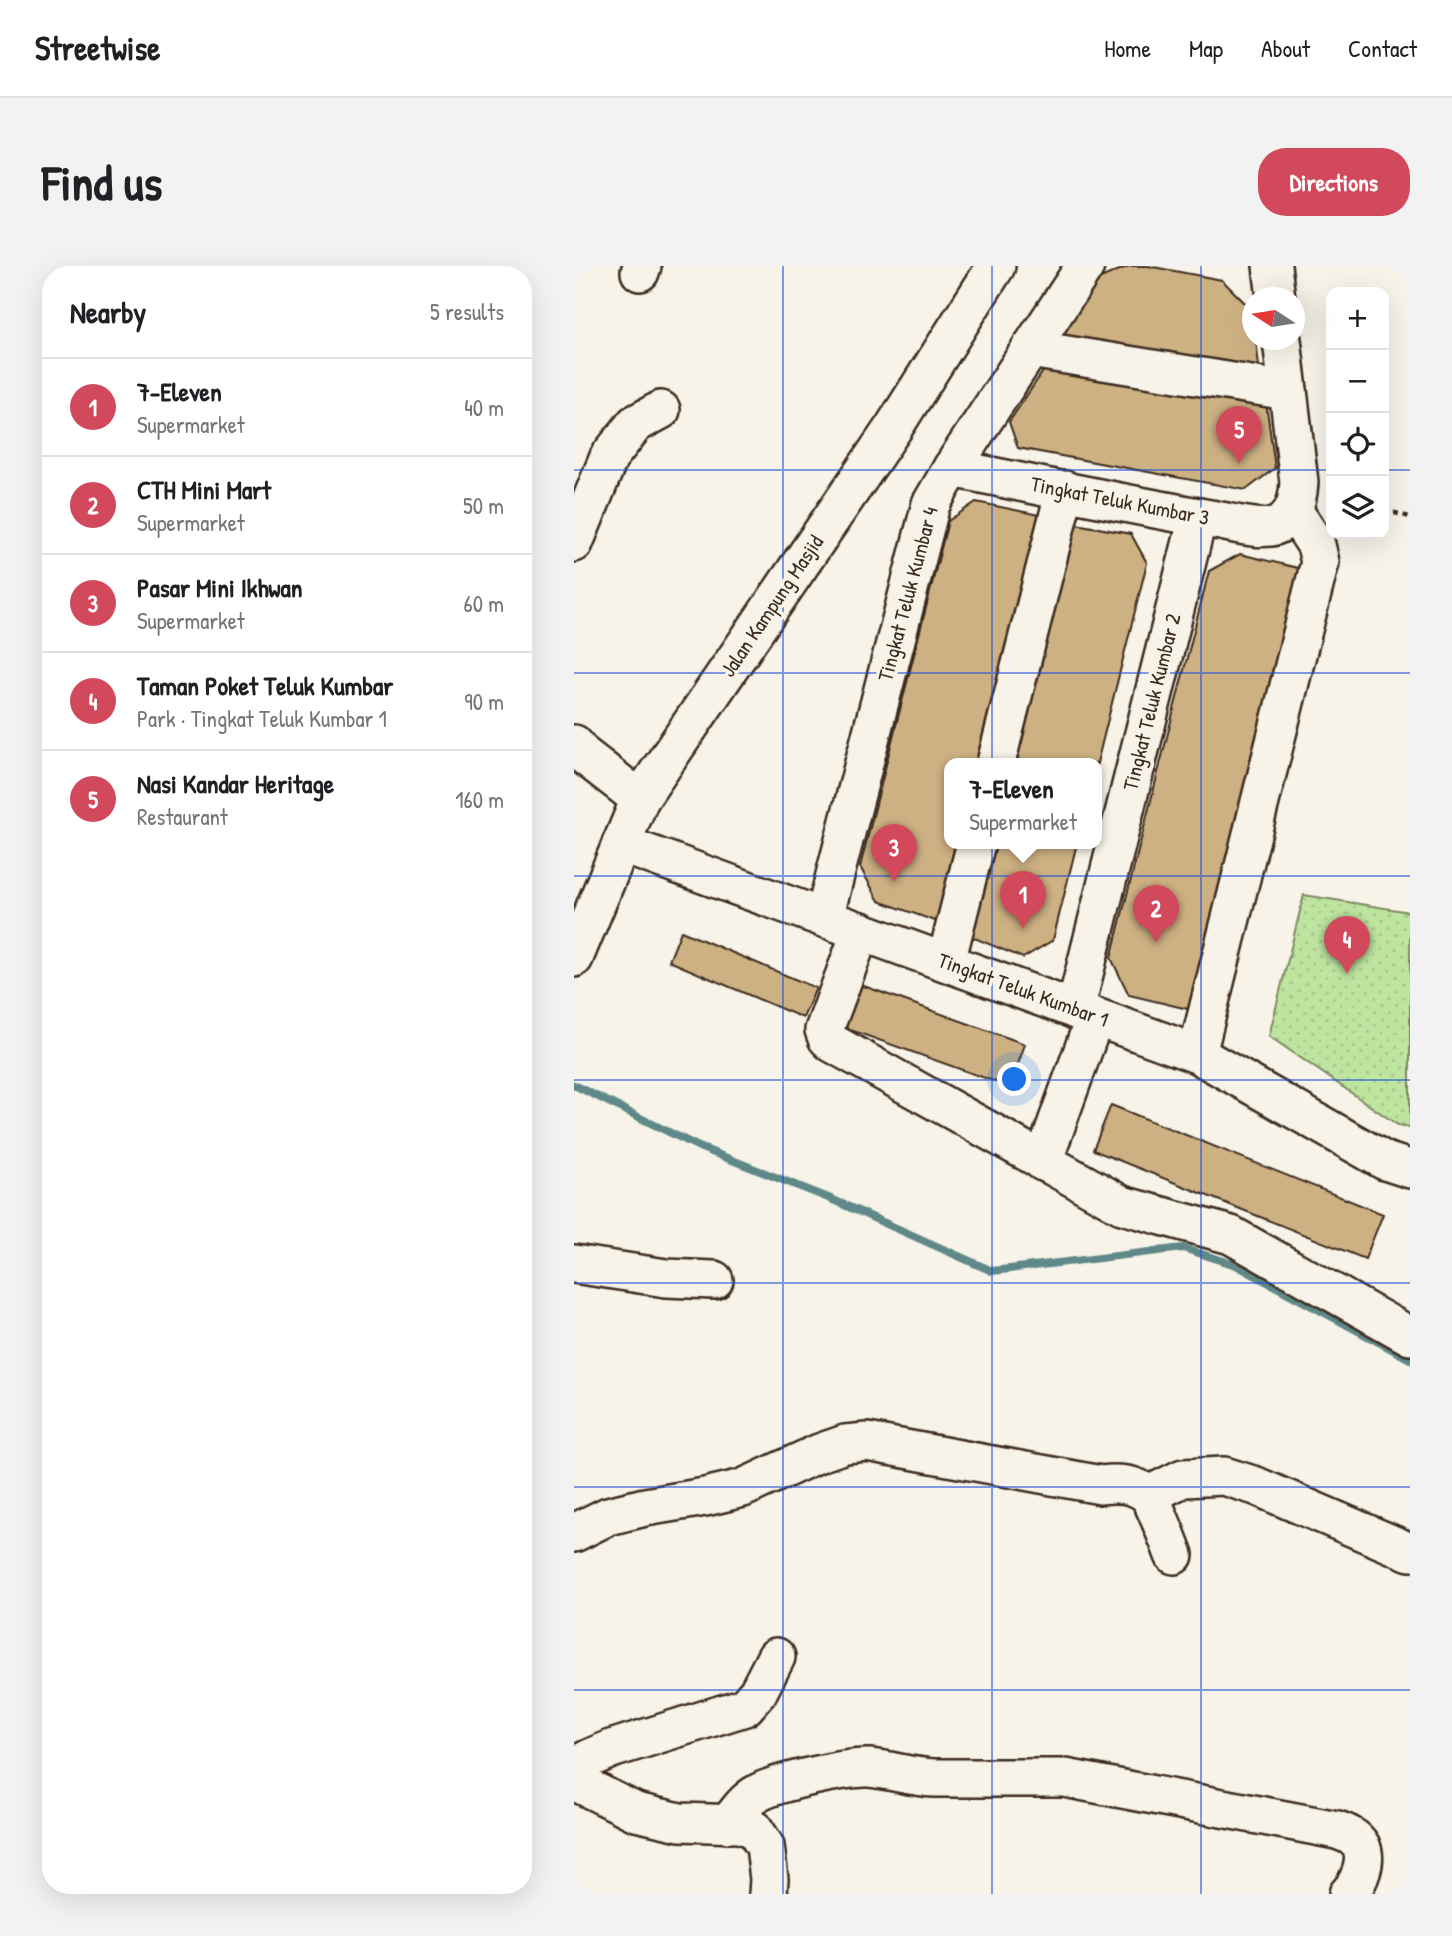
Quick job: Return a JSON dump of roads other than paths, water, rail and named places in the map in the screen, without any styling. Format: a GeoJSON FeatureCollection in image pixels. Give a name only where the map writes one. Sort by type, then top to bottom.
{"type":"FeatureCollection","features":[{"type":"Feature","properties":{"kind":"street","name":"Jalan Kampung Masjid"},"geometry":{"type":"LineString","coordinates":[[575,955],[585,898],[621,844],[640,799],[894,427],[996,266]]}},
{"type":"Feature","properties":{"kind":"street","name":"Tingkat Teluk Kumbar 4"},"geometry":{"type":"LineString","coordinates":[[824,918],[930,504],[1085,266]]}},
{"type":"Feature","properties":{"kind":"street"},"geometry":{"type":"LineString","coordinates":[[1272,266],[1275,287]]}},
{"type":"Feature","properties":{"kind":"street"},"geometry":{"type":"LineString","coordinates":[[1030,349],[1289,391]]}},
{"type":"Feature","properties":{"kind":"street"},"geometry":{"type":"LineString","coordinates":[[1197,1054],[1320,562],[1316,545],[1290,515],[1298,497],[1299,482],[1283,350]]}},
{"type":"Feature","properties":{"kind":"street"},"geometry":{"type":"LineString","coordinates":[[574,543],[609,457],[635,424],[661,411]]}},
{"type":"Feature","properties":{"kind":"street","name":"Tingkat Teluk Kumbar 3"},"geometry":{"type":"LineString","coordinates":[[952,468],[1264,528],[1275,526],[1290,515]]}},
{"type":"Feature","properties":{"kind":"street"},"geometry":{"type":"LineString","coordinates":[[997,758],[1065,490]]}},
{"type":"Feature","properties":{"kind":"street","name":"Tingkat Teluk Kumbar 2"},"geometry":{"type":"LineString","coordinates":[[1043,1162],[1085,1013],[1198,517]]}},
{"type":"Feature","properties":{"kind":"street"},"geometry":{"type":"LineString","coordinates":[[574,744],[588,760],[640,799]]}},
{"type":"Feature","properties":{"kind":"street","name":"Tingkat Teluk Kumbar 1"},"geometry":{"type":"LineString","coordinates":[[621,844],[1197,1054],[1385,1161],[1410,1169]]}},
{"type":"Feature","properties":{"kind":"street"},"geometry":{"type":"LineString","coordinates":[[946,962],[974,849]]}},
{"type":"Feature","properties":{"kind":"street"},"geometry":{"type":"LineString","coordinates":[[861,931],[824,1030],[832,1043],[1122,1205],[1231,1235],[1410,1336]]}},
{"type":"Feature","properties":{"kind":"street"},"geometry":{"type":"LineString","coordinates":[[574,1264],[666,1278],[714,1280]]}},
{"type":"Feature","properties":{"kind":"street"},"geometry":{"type":"LineString","coordinates":[[574,1533],[608,1516],[743,1488],[819,1453],[845,1444],[867,1442],[1101,1485],[1118,1483],[1133,1486],[1149,1495],[1174,1555]]}},
{"type":"Feature","properties":{"kind":"street"},"geometry":{"type":"LineString","coordinates":[[1149,1495],[1183,1478],[1224,1476],[1256,1486],[1410,1552]]}},
{"type":"Feature","properties":{"kind":"street"},"geometry":{"type":"LineString","coordinates":[[574,1768],[611,1749],[745,1707],[758,1692],[775,1657]]}},
{"type":"Feature","properties":{"kind":"street"},"geometry":{"type":"LineString","coordinates":[[728,1824],[743,1804],[759,1793],[788,1782],[850,1769],[869,1768],[913,1777],[934,1778],[1065,1778],[1337,1829],[1352,1836],[1361,1846],[1362,1871],[1349,1894]]}},
{"type":"Feature","properties":{"kind":"street"},"geometry":{"type":"LineString","coordinates":[[574,1781],[636,1812],[680,1822],[739,1824],[754,1829],[765,1846],[768,1894]]}},
{"type":"Feature","properties":{"kind":"waterway"},"geometry":{"type":"LineString","coordinates":[[574,1085],[699,1147],[831,1199],[992,1271],[1183,1248],[1236,1265],[1410,1359]]}},
{"type":"Feature","properties":{"kind":"place","name":"Nasi Kandar Heritage"},"geometry":{"type":"Point","coordinates":[1239,464]}},
{"type":"Feature","properties":{"kind":"place","name":"Pasar Mini Ikhwan"},"geometry":{"type":"Point","coordinates":[894,882]}},
{"type":"Feature","properties":{"kind":"place","name":"7-Eleven"},"geometry":{"type":"Point","coordinates":[1023,929]}},
{"type":"Feature","properties":{"kind":"place","name":"CTH Mini Mart"},"geometry":{"type":"Point","coordinates":[1156,943]}},
{"type":"Feature","properties":{"kind":"place","name":"Taman Poket Teluk Kumbar"},"geometry":{"type":"Point","coordinates":[1347,974]}}]}
